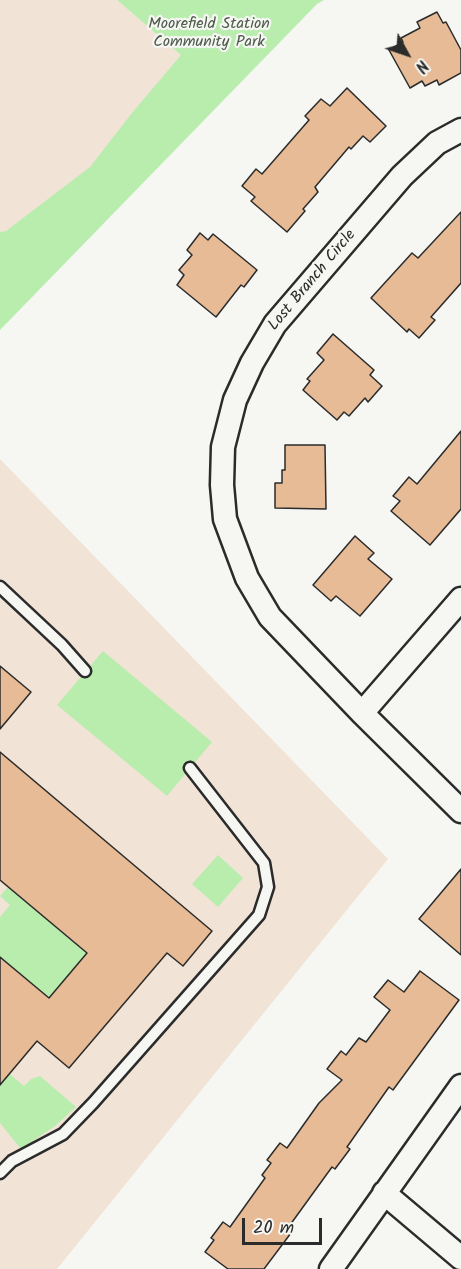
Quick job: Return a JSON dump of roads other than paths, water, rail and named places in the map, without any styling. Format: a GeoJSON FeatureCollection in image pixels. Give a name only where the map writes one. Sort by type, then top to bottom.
{"type":"FeatureCollection","features":[{"type":"Feature","properties":{"kind":"street","name":"Lost Branch Circle"},"geometry":{"type":"LineString","coordinates":[[461,130],[437,143],[402,176],[275,324],[252,363],[235,400],[223,447],[222,485],[225,519],[247,578],[270,616],[362,713],[461,811]]}},
{"type":"Feature","properties":{"kind":"street"},"geometry":{"type":"LineString","coordinates":[[362,713],[461,599]]}},
{"type":"Feature","properties":{"kind":"street"},"geometry":{"type":"LineString","coordinates":[[331,1269],[461,1086]]}},
{"type":"Feature","properties":{"kind":"street"},"geometry":{"type":"LineString","coordinates":[[384,1192],[461,1258]]}},
{"type":"Feature","properties":{"kind":"lane"},"geometry":{"type":"LineString","coordinates":[[0,587],[62,645],[85,671]]}},
{"type":"Feature","properties":{"kind":"lane"},"geometry":{"type":"LineString","coordinates":[[0,1173],[12,1161],[63,1134],[259,915],[268,887],[264,863],[190,768]]}},
{"type":"Feature","properties":{"kind":"park label","name":"Moorefield Station Community Park"},"geometry":{"type":"Point","coordinates":[209,34]}}]}
